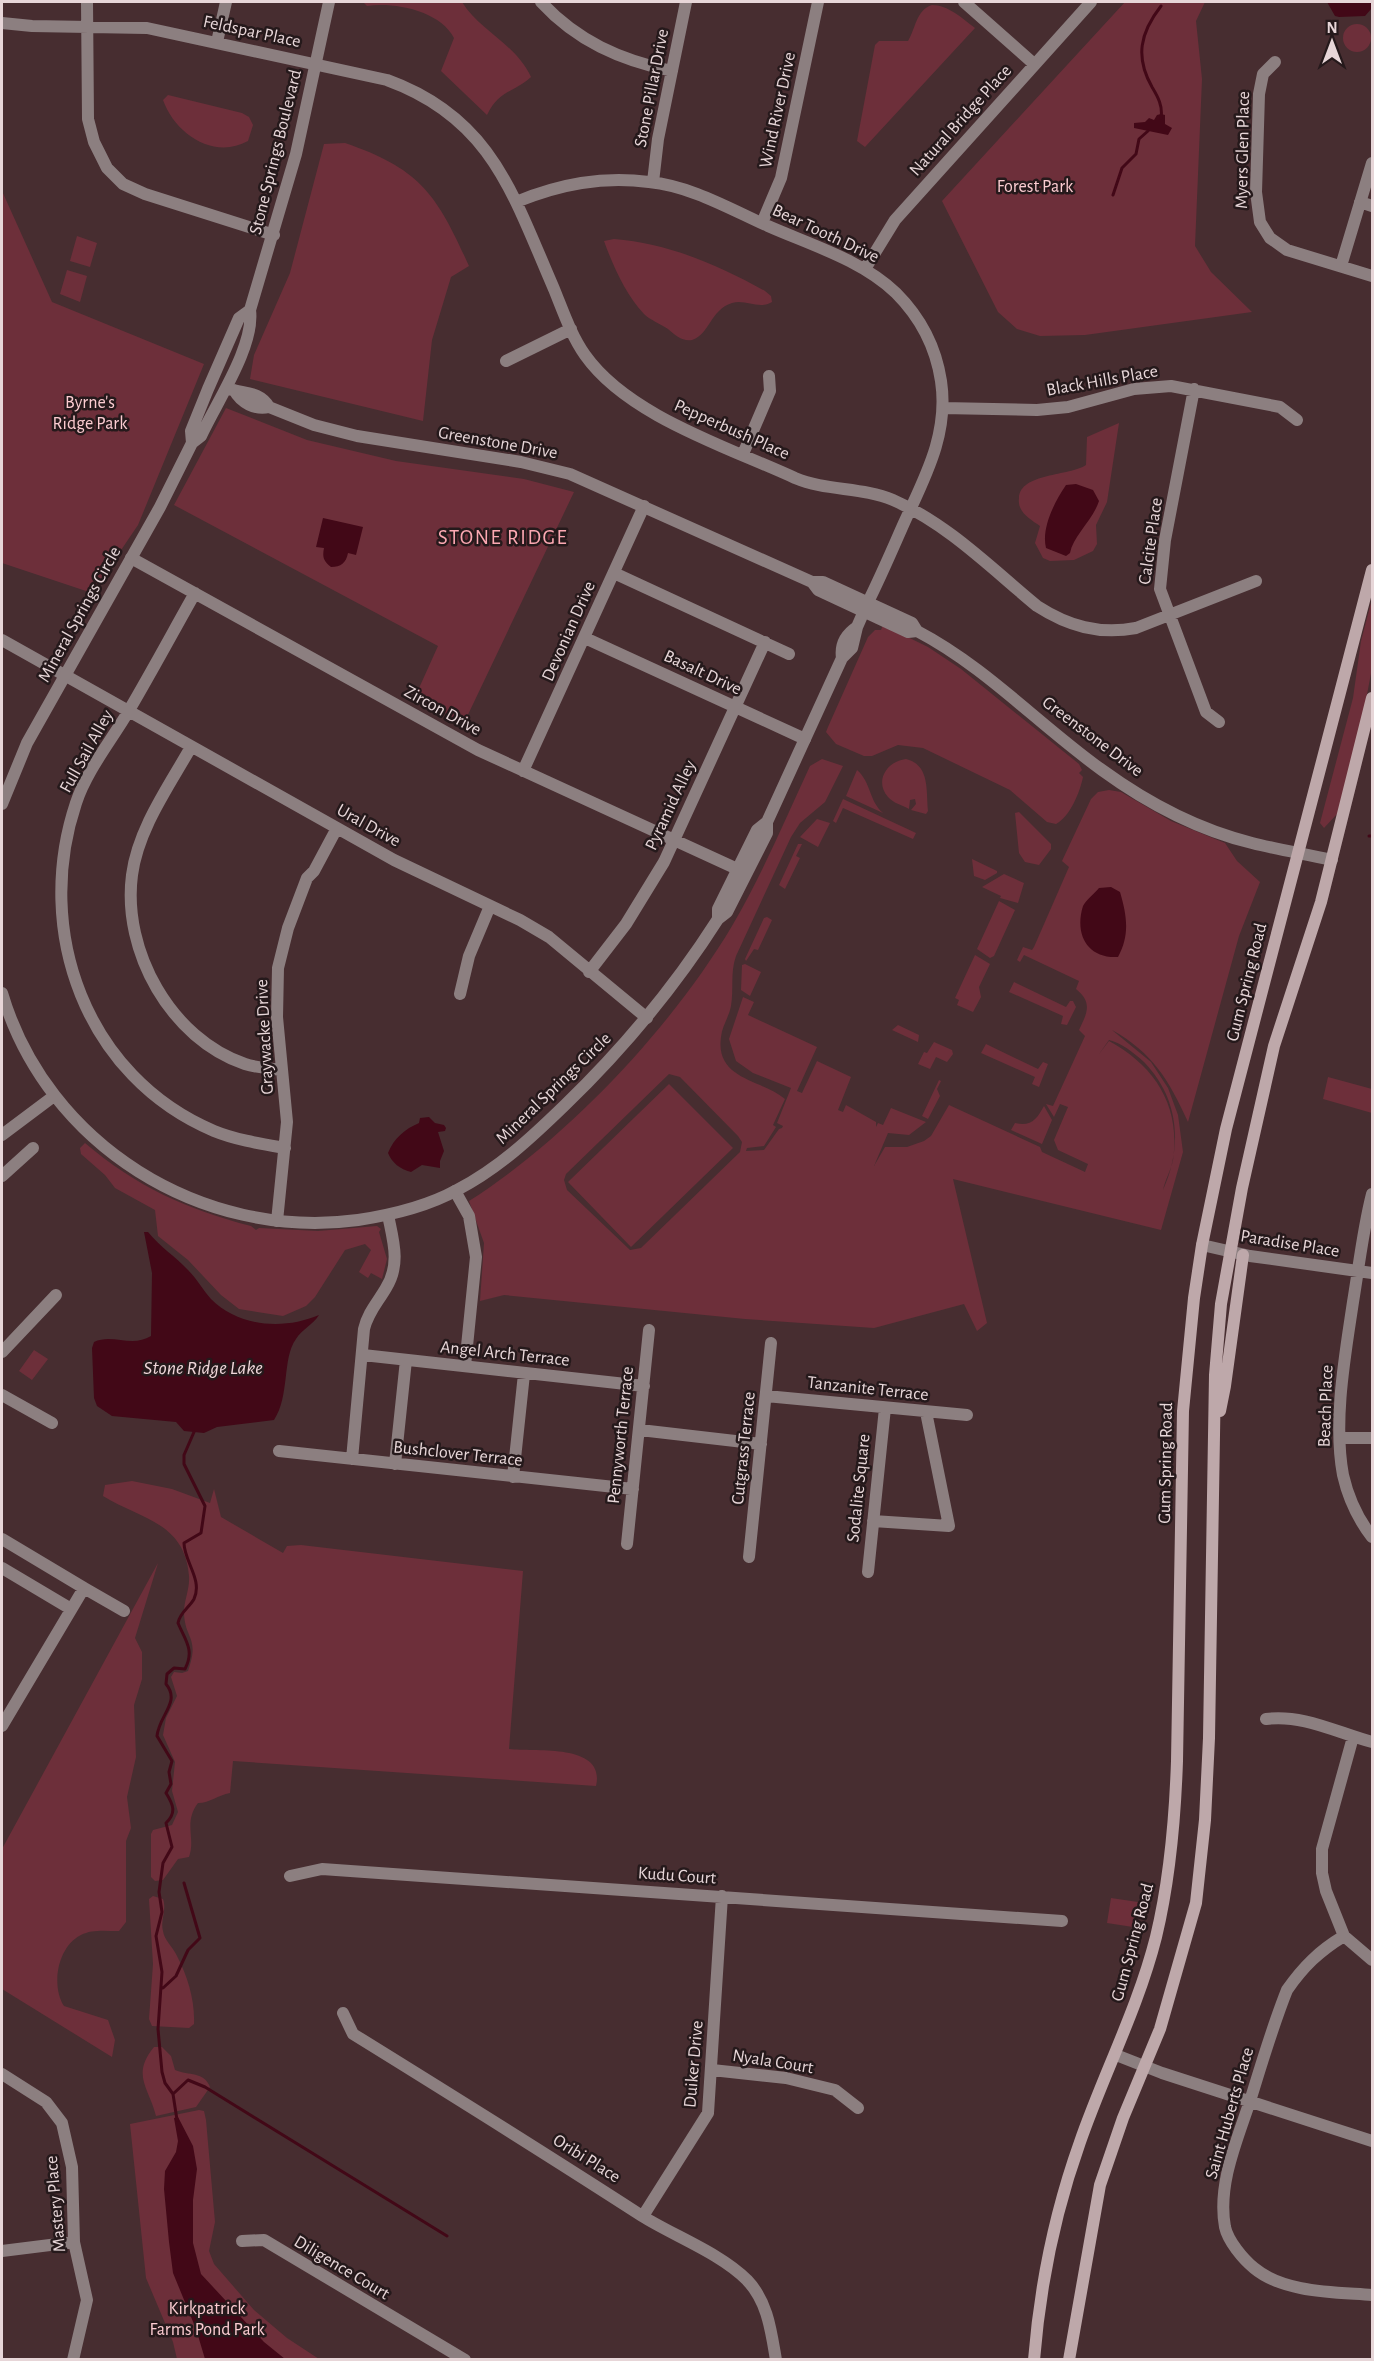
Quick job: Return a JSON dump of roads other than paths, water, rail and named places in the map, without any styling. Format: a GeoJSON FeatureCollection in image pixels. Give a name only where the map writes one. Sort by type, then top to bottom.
{"type":"FeatureCollection","features":[{"type":"Feature","properties":{"kind":"main road","name":"Gum Spring Road"},"geometry":{"type":"LineString","coordinates":[[1034,2360],[1041,2299],[1056,2217],[1081,2139],[1116,2055],[1156,1938],[1170,1855],[1179,1710],[1183,1411],[1194,1298],[1202,1245],[1226,1129],[1372,570]]}},
{"type":"Feature","properties":{"kind":"main road"},"geometry":{"type":"LineString","coordinates":[[1069,2360],[1100,2185],[1175,1982],[1196,1903],[1201,1866],[1209,1738],[1214,1432],[1221,1304],[1229,1252],[1274,1046],[1332,860],[1372,698]]}},
{"type":"Feature","properties":{"kind":"main road"},"geometry":{"type":"LineString","coordinates":[[1214,1432],[1226,1386],[1243,1254]]}},
{"type":"Feature","properties":{"kind":"street"},"geometry":{"type":"LineString","coordinates":[[87,2],[89,125],[101,157],[117,178],[145,194],[274,235]]}},
{"type":"Feature","properties":{"kind":"street"},"geometry":{"type":"LineString","coordinates":[[217,42],[226,2]]}},
{"type":"Feature","properties":{"kind":"street","name":"Stone Springs Boulevard"},"geometry":{"type":"LineString","coordinates":[[229,389],[252,322],[250,310],[274,235],[296,154],[329,2]]}},
{"type":"Feature","properties":{"kind":"street"},"geometry":{"type":"LineString","coordinates":[[541,2],[571,30],[592,44],[636,63],[672,71]]}},
{"type":"Feature","properties":{"kind":"street","name":"Stone Pillar Drive"},"geometry":{"type":"LineString","coordinates":[[653,182],[686,2]]}},
{"type":"Feature","properties":{"kind":"street","name":"Wind River Drive"},"geometry":{"type":"LineString","coordinates":[[762,224],[781,177],[818,2]]}},
{"type":"Feature","properties":{"kind":"street"},"geometry":{"type":"LineString","coordinates":[[964,2],[1034,64]]}},
{"type":"Feature","properties":{"kind":"street","name":"Natural Bridge Place"},"geometry":{"type":"LineString","coordinates":[[865,269],[895,220],[1091,2]]}},
{"type":"Feature","properties":{"kind":"street","name":"Feldspar Place"},"geometry":{"type":"LineString","coordinates":[[2,22],[32,26],[147,28],[316,64]]}},
{"type":"Feature","properties":{"kind":"street","name":"Myers Glen Place"},"geometry":{"type":"LineString","coordinates":[[1275,62],[1263,74],[1260,86],[1256,212],[1264,230],[1278,245],[1372,276]]}},
{"type":"Feature","properties":{"kind":"street","name":"Pepperbush Place"},"geometry":{"type":"LineString","coordinates":[[316,64],[387,80],[438,104],[474,134],[498,168],[516,202],[571,329],[585,355],[602,374],[648,411],[807,483],[880,496],[910,509],[946,530],[1037,606],[1070,624],[1086,629],[1121,631],[1146,626],[1256,580]]}},
{"type":"Feature","properties":{"kind":"street"},"geometry":{"type":"LineString","coordinates":[[1341,266],[1366,204],[1372,163]]}},
{"type":"Feature","properties":{"kind":"street","name":"Bear Tooth Drive"},"geometry":{"type":"LineString","coordinates":[[516,202],[565,184],[591,180],[653,182],[691,192],[865,269],[896,293],[920,323],[936,360],[943,408],[938,445],[866,606]]}},
{"type":"Feature","properties":{"kind":"street","name":"Stone Springs Boulevard"},"geometry":{"type":"LineString","coordinates":[[212,381],[239,318],[250,310]]}},
{"type":"Feature","properties":{"kind":"street"},"geometry":{"type":"LineString","coordinates":[[506,361],[571,329]]}},
{"type":"Feature","properties":{"kind":"street"},"geometry":{"type":"LineString","coordinates":[[743,454],[770,391],[769,376]]}},
{"type":"Feature","properties":{"kind":"street","name":"Greenstone Drive"},"geometry":{"type":"LineString","coordinates":[[212,381],[229,389],[243,390],[265,399],[269,407],[314,425],[357,436],[545,467],[587,480],[812,582],[818,591],[912,623],[917,631],[970,664],[1102,770],[1158,805],[1217,832],[1252,843],[1332,860]]}},
{"type":"Feature","properties":{"kind":"street","name":"Mineral Springs Circle"},"geometry":{"type":"LineString","coordinates":[[192,443],[191,431],[212,381]]}},
{"type":"Feature","properties":{"kind":"street","name":"Black Hills Place"},"geometry":{"type":"LineString","coordinates":[[943,408],[1037,410],[1068,407],[1134,389],[1164,386],[1194,389],[1280,407],[1297,420]]}},
{"type":"Feature","properties":{"kind":"street","name":"Mineral Springs Circle"},"geometry":{"type":"LineString","coordinates":[[2,804],[20,757],[64,676],[131,558],[192,443],[201,436],[229,389]]}},
{"type":"Feature","properties":{"kind":"street","name":"Calcite Place"},"geometry":{"type":"LineString","coordinates":[[1194,389],[1160,577],[1161,596],[1206,712],[1219,722]]}},
{"type":"Feature","properties":{"kind":"street","name":"Devonian Drive"},"geometry":{"type":"LineString","coordinates":[[523,771],[644,506]]}},
{"type":"Feature","properties":{"kind":"street","name":"Zircon Drive"},"geometry":{"type":"LineString","coordinates":[[131,558],[478,750],[676,838],[743,871]]}},
{"type":"Feature","properties":{"kind":"street"},"geometry":{"type":"LineString","coordinates":[[614,573],[789,654]]}},
{"type":"Feature","properties":{"kind":"street","name":"Full Sail Alley"},"geometry":{"type":"LineString","coordinates":[[195,593],[128,712],[94,766],[77,801],[65,845],[62,912],[79,995],[100,1034],[125,1067],[153,1095],[215,1131],[285,1148]]}},
{"type":"Feature","properties":{"kind":"street","name":"Mineral Springs Circle"},"geometry":{"type":"LineString","coordinates":[[2,993],[19,1037],[54,1096],[79,1125],[112,1155],[156,1184],[227,1212],[277,1221],[342,1222],[388,1215],[455,1191],[491,1170],[522,1147],[588,1083],[647,1018],[718,919],[718,909],[743,871],[758,830],[766,822],[842,658],[841,649],[848,633],[857,627],[866,606]]}},
{"type":"Feature","properties":{"kind":"street","name":"Basalt Drive"},"geometry":{"type":"LineString","coordinates":[[585,638],[805,739]]}},
{"type":"Feature","properties":{"kind":"street","name":"Ural Drive"},"geometry":{"type":"LineString","coordinates":[[2,640],[394,860],[520,920],[549,938],[647,1018]]}},
{"type":"Feature","properties":{"kind":"street","name":"Pyramid Alley"},"geometry":{"type":"LineString","coordinates":[[590,972],[626,924],[676,838],[765,642]]}},
{"type":"Feature","properties":{"kind":"street"},"geometry":{"type":"LineString","coordinates":[[191,747],[140,845],[132,874],[131,909],[137,937],[159,993],[178,1019],[221,1053],[244,1064],[281,1070]]}},
{"type":"Feature","properties":{"kind":"street","name":"Graywacke Drive"},"geometry":{"type":"LineString","coordinates":[[277,1221],[287,1122],[277,1017],[278,968],[288,928],[307,878],[314,871],[337,828]]}},
{"type":"Feature","properties":{"kind":"street"},"geometry":{"type":"LineString","coordinates":[[460,994],[469,956],[490,906]]}},
{"type":"Feature","properties":{"kind":"street"},"geometry":{"type":"LineString","coordinates":[[2,1135],[54,1096]]}},
{"type":"Feature","properties":{"kind":"street"},"geometry":{"type":"LineString","coordinates":[[2,1176],[33,1148]]}},
{"type":"Feature","properties":{"kind":"street"},"geometry":{"type":"LineString","coordinates":[[455,1191],[469,1216],[476,1257],[465,1366]]}},
{"type":"Feature","properties":{"kind":"street","name":"Beach Place"},"geometry":{"type":"LineString","coordinates":[[1372,1194],[1343,1367],[1341,1438],[1346,1486],[1356,1511],[1372,1537]]}},
{"type":"Feature","properties":{"kind":"street"},"geometry":{"type":"LineString","coordinates":[[352,1459],[363,1338],[368,1315],[387,1287],[396,1256],[388,1215]]}},
{"type":"Feature","properties":{"kind":"street","name":"Paradise Place"},"geometry":{"type":"LineString","coordinates":[[1202,1245],[1229,1252],[1372,1273]]}},
{"type":"Feature","properties":{"kind":"street"},"geometry":{"type":"LineString","coordinates":[[2,1352],[56,1295]]}},
{"type":"Feature","properties":{"kind":"street","name":"Pennyworth Terrace"},"geometry":{"type":"LineString","coordinates":[[627,1544],[650,1330]]}},
{"type":"Feature","properties":{"kind":"street","name":"Cutgrass Terrace"},"geometry":{"type":"LineString","coordinates":[[749,1557],[771,1343]]}},
{"type":"Feature","properties":{"kind":"street","name":"Angel Arch Terrace"},"geometry":{"type":"LineString","coordinates":[[363,1355],[644,1386]]}},
{"type":"Feature","properties":{"kind":"street"},"geometry":{"type":"LineString","coordinates":[[395,1464],[406,1360]]}},
{"type":"Feature","properties":{"kind":"street"},"geometry":{"type":"LineString","coordinates":[[513,1477],[524,1374]]}},
{"type":"Feature","properties":{"kind":"street"},"geometry":{"type":"LineString","coordinates":[[2,1395],[52,1423]]}},
{"type":"Feature","properties":{"kind":"street","name":"Tanzanite Terrace"},"geometry":{"type":"LineString","coordinates":[[766,1396],[967,1415]]}},
{"type":"Feature","properties":{"kind":"street","name":"Sodalite Square"},"geometry":{"type":"LineString","coordinates":[[868,1572],[885,1408]]}},
{"type":"Feature","properties":{"kind":"street"},"geometry":{"type":"LineString","coordinates":[[873,1521],[949,1526],[926,1412]]}},
{"type":"Feature","properties":{"kind":"street"},"geometry":{"type":"LineString","coordinates":[[640,1430],[761,1444]]}},
{"type":"Feature","properties":{"kind":"street"},"geometry":{"type":"LineString","coordinates":[[1341,1438],[1372,1438]]}},
{"type":"Feature","properties":{"kind":"street","name":"Bushclover Terrace"},"geometry":{"type":"LineString","coordinates":[[279,1451],[633,1490]]}},
{"type":"Feature","properties":{"kind":"street"},"geometry":{"type":"LineString","coordinates":[[2,1539],[124,1611]]}},
{"type":"Feature","properties":{"kind":"street"},"geometry":{"type":"LineString","coordinates":[[2,1568],[71,1610]]}},
{"type":"Feature","properties":{"kind":"street"},"geometry":{"type":"LineString","coordinates":[[3,1720],[84,1588]]}},
{"type":"Feature","properties":{"kind":"street"},"geometry":{"type":"LineString","coordinates":[[1266,1719],[1280,1717],[1300,1720],[1372,1742]]}},
{"type":"Feature","properties":{"kind":"street"},"geometry":{"type":"LineString","coordinates":[[1353,1737],[1322,1849],[1326,1892],[1344,1936],[1372,1960]]}},
{"type":"Feature","properties":{"kind":"street","name":"Kudu Court"},"geometry":{"type":"LineString","coordinates":[[290,1876],[322,1869],[1062,1921]]}},
{"type":"Feature","properties":{"kind":"street","name":"Duiker Drive"},"geometry":{"type":"LineString","coordinates":[[643,2216],[708,2114],[722,1896]]}},
{"type":"Feature","properties":{"kind":"street","name":"Saint Huberts Place"},"geometry":{"type":"LineString","coordinates":[[1344,1936],[1322,1949],[1303,1968],[1287,1990],[1229,2166],[1224,2204],[1225,2229],[1239,2252],[1255,2269],[1278,2281],[1301,2287],[1372,2295]]}},
{"type":"Feature","properties":{"kind":"street","name":"Oribi Place"},"geometry":{"type":"LineString","coordinates":[[343,2013],[353,2034],[583,2176],[643,2216],[736,2271],[748,2281],[764,2306],[776,2360]]}},
{"type":"Feature","properties":{"kind":"street"},"geometry":{"type":"LineString","coordinates":[[1116,2055],[1144,2067],[1372,2141]]}},
{"type":"Feature","properties":{"kind":"street","name":"Nyala Court"},"geometry":{"type":"LineString","coordinates":[[712,2070],[786,2078],[835,2090],[858,2108]]}},
{"type":"Feature","properties":{"kind":"street","name":"Mastery Place"},"geometry":{"type":"LineString","coordinates":[[2,2074],[46,2102],[62,2123],[72,2167],[74,2242],[87,2300],[73,2360]]}},
{"type":"Feature","properties":{"kind":"street","name":"Diligence Court"},"geometry":{"type":"LineString","coordinates":[[242,2241],[264,2241],[465,2360]]}},
{"type":"Feature","properties":{"kind":"street"},"geometry":{"type":"LineString","coordinates":[[2,2251],[74,2242]]}},
{"type":"Feature","properties":{"kind":"water"},"geometry":{"type":"Polygon","coordinates":[[[1327,2],[1372,2],[1372,8],[1365,16],[1339,17],[1335,16],[1327,2]]]}},
{"type":"Feature","properties":{"kind":"water"},"geometry":{"type":"Polygon","coordinates":[[[1157,115],[1165,115],[1165,124],[1172,128],[1168,135],[1134,128],[1134,123],[1145,122],[1149,118],[1154,120],[1157,115]]]}},
{"type":"Feature","properties":{"kind":"water"},"geometry":{"type":"Polygon","coordinates":[[[1076,484],[1093,490],[1099,501],[1075,540],[1070,553],[1066,556],[1046,548],[1045,532],[1050,515],[1062,491],[1066,485],[1076,484]]]}},
{"type":"Feature","properties":{"kind":"water"},"geometry":{"type":"Polygon","coordinates":[[[323,518],[363,527],[356,555],[348,553],[344,562],[338,566],[331,567],[323,557],[324,548],[316,547],[323,518]]]}},
{"type":"Feature","properties":{"kind":"water"},"geometry":{"type":"Polygon","coordinates":[[[1111,887],[1120,892],[1126,917],[1126,933],[1118,957],[1108,957],[1091,949],[1082,935],[1080,926],[1083,906],[1086,902],[1099,888],[1111,887]]]}},
{"type":"Feature","properties":{"kind":"water"},"geometry":{"type":"Polygon","coordinates":[[[429,1117],[446,1128],[445,1131],[438,1132],[444,1151],[440,1168],[422,1165],[411,1172],[403,1169],[390,1157],[388,1153],[390,1148],[400,1135],[419,1123],[420,1118],[429,1117]]]}},
{"type":"Feature","properties":{"kind":"water","name":"Stone Ridge Lake"},"geometry":{"type":"Polygon","coordinates":[[[144,1232],[148,1232],[183,1265],[211,1299],[235,1315],[262,1323],[277,1324],[305,1320],[319,1315],[298,1336],[292,1347],[282,1400],[274,1420],[217,1427],[204,1433],[184,1431],[176,1422],[112,1416],[97,1406],[94,1398],[92,1348],[94,1342],[108,1339],[137,1341],[151,1336],[152,1273],[144,1232]]]}},
{"type":"Feature","properties":{"kind":"water"},"geometry":{"type":"Polygon","coordinates":[[[178,2117],[193,2146],[197,2169],[193,2200],[193,2243],[201,2274],[264,2342],[285,2359],[205,2359],[196,2329],[173,2273],[169,2242],[164,2189],[165,2171],[176,2152],[178,2141],[174,2118],[178,2117]]]}},
{"type":"Feature","properties":{"kind":"waterway"},"geometry":{"type":"LineString","coordinates":[[1161,6],[1144,36],[1142,55],[1147,76],[1160,102],[1161,118]]}},
{"type":"Feature","properties":{"kind":"waterway"},"geometry":{"type":"LineString","coordinates":[[1113,195],[1122,168],[1136,154],[1139,139],[1148,131]]}},
{"type":"Feature","properties":{"kind":"waterway"},"geometry":{"type":"LineString","coordinates":[[177,2120],[173,2094],[165,2083],[162,2072],[158,2029],[162,1972],[156,1936],[162,1912],[159,1892],[163,1863],[172,1847],[166,1823],[172,1816],[173,1808],[166,1793],[171,1784],[169,1772],[172,1761],[157,1736],[171,1697],[166,1684],[167,1674],[174,1668],[185,1669],[189,1656],[188,1645],[178,1623],[194,1599],[196,1585],[184,1543],[201,1533],[205,1506],[184,1464],[184,1455],[194,1432]]}},
{"type":"Feature","properties":{"kind":"waterway"},"geometry":{"type":"LineString","coordinates":[[163,1988],[176,1976],[188,1950],[200,1938],[184,1883]]}},
{"type":"Feature","properties":{"kind":"waterway"},"geometry":{"type":"LineString","coordinates":[[173,2094],[188,2080],[205,2087],[447,2236]]}},
{"type":"Feature","properties":{"kind":"district","name":"STONE RIDGE"},"geometry":{"type":"Point","coordinates":[503,537]}},
{"type":"Feature","properties":{"kind":"park label","name":"Forest Park"},"geometry":{"type":"Point","coordinates":[1035,186]}},
{"type":"Feature","properties":{"kind":"park label","name":"Byrne's Ridge Park"},"geometry":{"type":"Point","coordinates":[90,412]}},
{"type":"Feature","properties":{"kind":"park label","name":"Kirkpatrick Farms Pond Park"},"geometry":{"type":"Point","coordinates":[207,2318]}}]}
